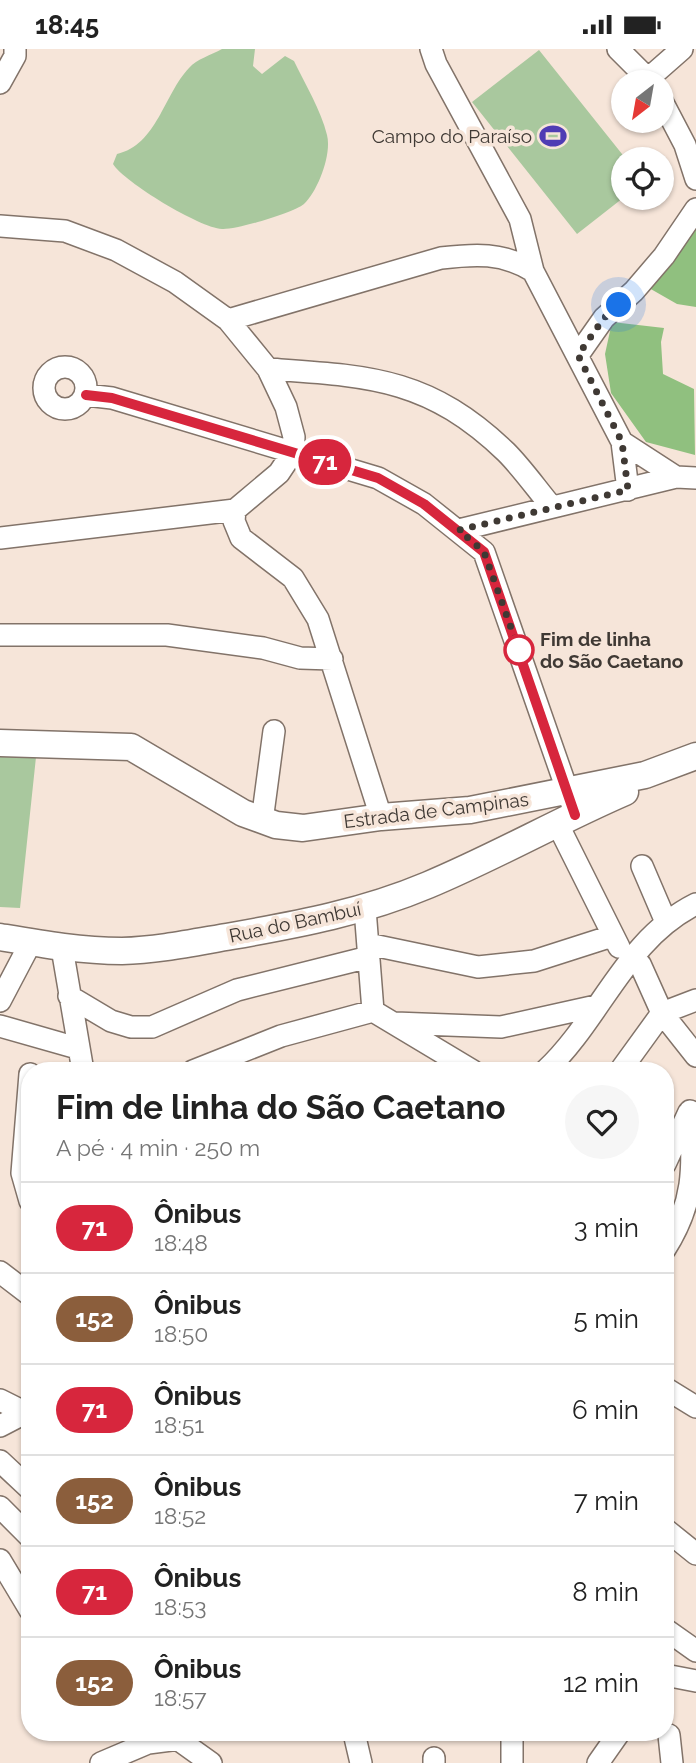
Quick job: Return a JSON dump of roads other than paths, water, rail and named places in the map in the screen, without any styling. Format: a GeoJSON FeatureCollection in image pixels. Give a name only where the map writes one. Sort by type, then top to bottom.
{"type":"FeatureCollection","features":[{"type":"Feature","properties":{"kind":"main road","name":"Estrada de Campinas"},"geometry":{"type":"LineString","coordinates":[[0,743],[131,747],[262,821],[303,828],[381,817],[470,810],[567,810],[645,775],[696,756]]}},
{"type":"Feature","properties":{"kind":"main road","name":"Rua do Bambuí"},"geometry":{"type":"LineString","coordinates":[[0,937],[62,948],[124,951],[171,947],[312,922],[365,909],[427,886],[567,810]]}},
{"type":"Feature","properties":{"kind":"street"},"geometry":{"type":"LineString","coordinates":[[0,83],[15,56],[15,49]]}},
{"type":"Feature","properties":{"kind":"street"},"geometry":{"type":"LineString","coordinates":[[431,49],[436,64],[520,219],[533,271],[622,442],[628,490]]}},
{"type":"Feature","properties":{"kind":"street"},"geometry":{"type":"LineString","coordinates":[[618,49],[640,70]]}},
{"type":"Feature","properties":{"kind":"street"},"geometry":{"type":"LineString","coordinates":[[660,70],[682,49]]}},
{"type":"Feature","properties":{"kind":"street"},"geometry":{"type":"LineString","coordinates":[[674,124],[685,145],[696,179]]}},
{"type":"Feature","properties":{"kind":"street"},"geometry":{"type":"LineString","coordinates":[[578,355],[604,318],[634,291],[664,256],[696,209]]}},
{"type":"Feature","properties":{"kind":"street"},"geometry":{"type":"LineString","coordinates":[[0,226],[65,231],[116,250],[175,282],[228,320],[268,369],[292,424],[293,452],[279,473],[235,510],[0,538]]}},
{"type":"Feature","properties":{"kind":"street"},"geometry":{"type":"LineString","coordinates":[[228,320],[441,258],[477,253],[501,256],[533,271]]}},
{"type":"Feature","properties":{"kind":"street"},"geometry":{"type":"LineString","coordinates":[[268,369],[358,375],[421,392],[481,429],[508,454],[551,506]]}},
{"type":"Feature","properties":{"kind":"street"},"geometry":{"type":"LineString","coordinates":[[86,395],[112,398],[378,478],[403,489],[484,552],[567,810],[612,936],[634,962],[662,1013],[696,1056]]}},
{"type":"Feature","properties":{"kind":"street"},"geometry":{"type":"LineString","coordinates":[[622,442],[686,477]]}},
{"type":"Feature","properties":{"kind":"street"},"geometry":{"type":"LineString","coordinates":[[459,530],[551,506],[686,477]]}},
{"type":"Feature","properties":{"kind":"street"},"geometry":{"type":"LineString","coordinates":[[235,510],[233,521],[242,538],[293,578],[307,596],[332,659],[381,817]]}},
{"type":"Feature","properties":{"kind":"street"},"geometry":{"type":"LineString","coordinates":[[0,635],[167,635],[263,647],[300,658],[332,659]]}},
{"type":"Feature","properties":{"kind":"street"},"geometry":{"type":"LineString","coordinates":[[262,821],[274,731]]}},
{"type":"Feature","properties":{"kind":"street"},"geometry":{"type":"LineString","coordinates":[[642,866],[666,922]]}},
{"type":"Feature","properties":{"kind":"street"},"geometry":{"type":"LineString","coordinates":[[553,1062],[666,922],[696,904]]}},
{"type":"Feature","properties":{"kind":"street"},"geometry":{"type":"LineString","coordinates":[[365,909],[373,1011]]}},
{"type":"Feature","properties":{"kind":"street"},"geometry":{"type":"LineString","coordinates":[[69,996],[111,1021],[131,1027],[152,1027],[237,990],[368,951],[478,967],[534,961],[612,936]]}},
{"type":"Feature","properties":{"kind":"street"},"geometry":{"type":"LineString","coordinates":[[0,1001],[30,942]]}},
{"type":"Feature","properties":{"kind":"street"},"geometry":{"type":"LineString","coordinates":[[62,948],[82,1062]]}},
{"type":"Feature","properties":{"kind":"street"},"geometry":{"type":"LineString","coordinates":[[627,1062],[662,1013],[696,1000]]}},
{"type":"Feature","properties":{"kind":"street"},"geometry":{"type":"LineString","coordinates":[[393,1023],[501,1027],[596,1006]]}},
{"type":"Feature","properties":{"kind":"street"},"geometry":{"type":"LineString","coordinates":[[234,1062],[281,1036],[373,1011],[458,1062]]}},
{"type":"Feature","properties":{"kind":"street"},"geometry":{"type":"LineString","coordinates":[[0,1026],[33,1037],[78,1062]]}},
{"type":"Feature","properties":{"kind":"street"},"geometry":{"type":"LineString","coordinates":[[31,1062],[33,1037]]}},
{"type":"Feature","properties":{"kind":"street"},"geometry":{"type":"LineString","coordinates":[[674,1146],[693,1108]]}},
{"type":"Feature","properties":{"kind":"street"},"geometry":{"type":"LineString","coordinates":[[674,1234],[689,1209],[694,1179],[693,1108]]}},
{"type":"Feature","properties":{"kind":"street"},"geometry":{"type":"LineString","coordinates":[[0,1272],[21,1288]]}},
{"type":"Feature","properties":{"kind":"street"},"geometry":{"type":"LineString","coordinates":[[674,1394],[696,1407]]}},
{"type":"Feature","properties":{"kind":"street"},"geometry":{"type":"LineString","coordinates":[[0,1400],[21,1411]]}},
{"type":"Feature","properties":{"kind":"street"},"geometry":{"type":"LineString","coordinates":[[0,1426],[21,1417]]}},
{"type":"Feature","properties":{"kind":"street"},"geometry":{"type":"LineString","coordinates":[[0,1461],[21,1481]]}},
{"type":"Feature","properties":{"kind":"street"},"geometry":{"type":"LineString","coordinates":[[0,1507],[21,1528]]}},
{"type":"Feature","properties":{"kind":"street"},"geometry":{"type":"LineString","coordinates":[[674,1536],[696,1554]]}},
{"type":"Feature","properties":{"kind":"street"},"geometry":{"type":"LineString","coordinates":[[0,1560],[21,1595]]}},
{"type":"Feature","properties":{"kind":"street"},"geometry":{"type":"LineString","coordinates":[[674,1635],[696,1651]]}},
{"type":"Feature","properties":{"kind":"street"},"geometry":{"type":"LineString","coordinates":[[101,1763],[155,1741]]}},
{"type":"Feature","properties":{"kind":"street"},"geometry":{"type":"LineString","coordinates":[[181,1741],[211,1763]]}},
{"type":"Feature","properties":{"kind":"street"},"geometry":{"type":"LineString","coordinates":[[356,1741],[361,1763]]}},
{"type":"Feature","properties":{"kind":"street"},"geometry":{"type":"LineString","coordinates":[[512,1741],[512,1763]]}},
{"type":"Feature","properties":{"kind":"street"},"geometry":{"type":"LineString","coordinates":[[598,1763],[613,1741]]}},
{"type":"Feature","properties":{"kind":"street"},"geometry":{"type":"LineString","coordinates":[[670,1741],[672,1763]]}},
{"type":"Feature","properties":{"kind":"place","name":"Campo do Paraíso"},"geometry":{"type":"Point","coordinates":[553,136]}},
{"type":"Feature","properties":{"kind":"place","name":"Fim de linha do São Caetano"},"geometry":{"type":"Point","coordinates":[519,650]}}]}
